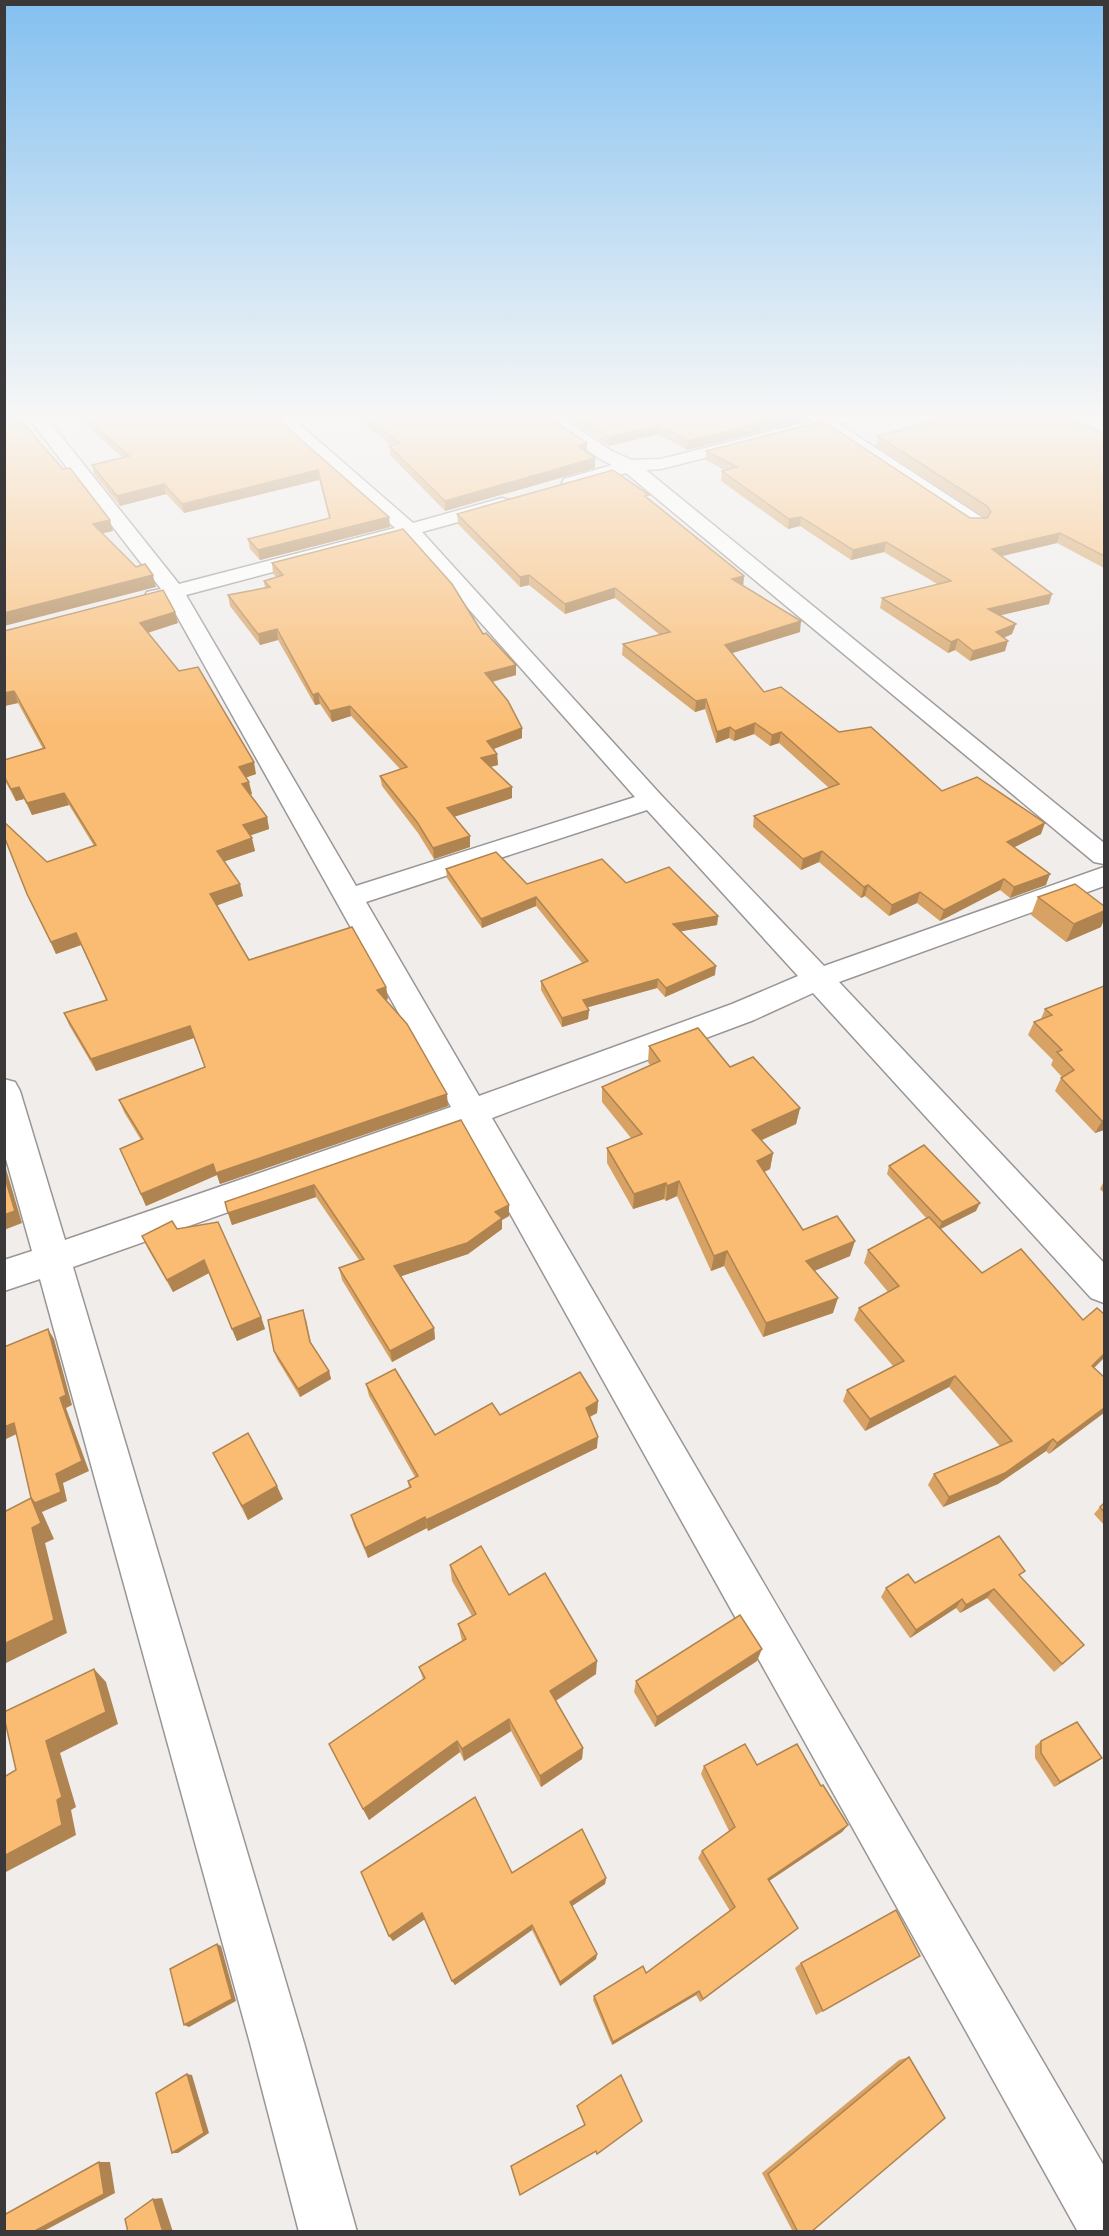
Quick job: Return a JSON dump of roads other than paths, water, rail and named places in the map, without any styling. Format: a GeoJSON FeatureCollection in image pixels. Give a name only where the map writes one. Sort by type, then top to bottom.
{"type":"FeatureCollection","features":[{"type":"Feature","properties":{"kind":"street"},"geometry":{"type":"LineString","coordinates":[[118,520],[174,592],[1104,2221]]}},
{"type":"Feature","properties":{"kind":"street"},"geometry":{"type":"LineString","coordinates":[[398,520],[652,800],[1104,1287]]}},
{"type":"Feature","properties":{"kind":"street"},"geometry":{"type":"LineString","coordinates":[[141,600],[442,520]]}},
{"type":"Feature","properties":{"kind":"street"},"geometry":{"type":"LineString","coordinates":[[695,520],[1104,856]]}},
{"type":"Feature","properties":{"kind":"street"},"geometry":{"type":"LineString","coordinates":[[348,898],[652,800]]}},
{"type":"Feature","properties":{"kind":"street"},"geometry":{"type":"LineString","coordinates":[[4,1276],[470,1113],[743,1012],[818,979],[1104,876]]}},
{"type":"Feature","properties":{"kind":"street"},"geometry":{"type":"LineString","coordinates":[[4,1091],[277,2043],[328,2232]]}}]}
